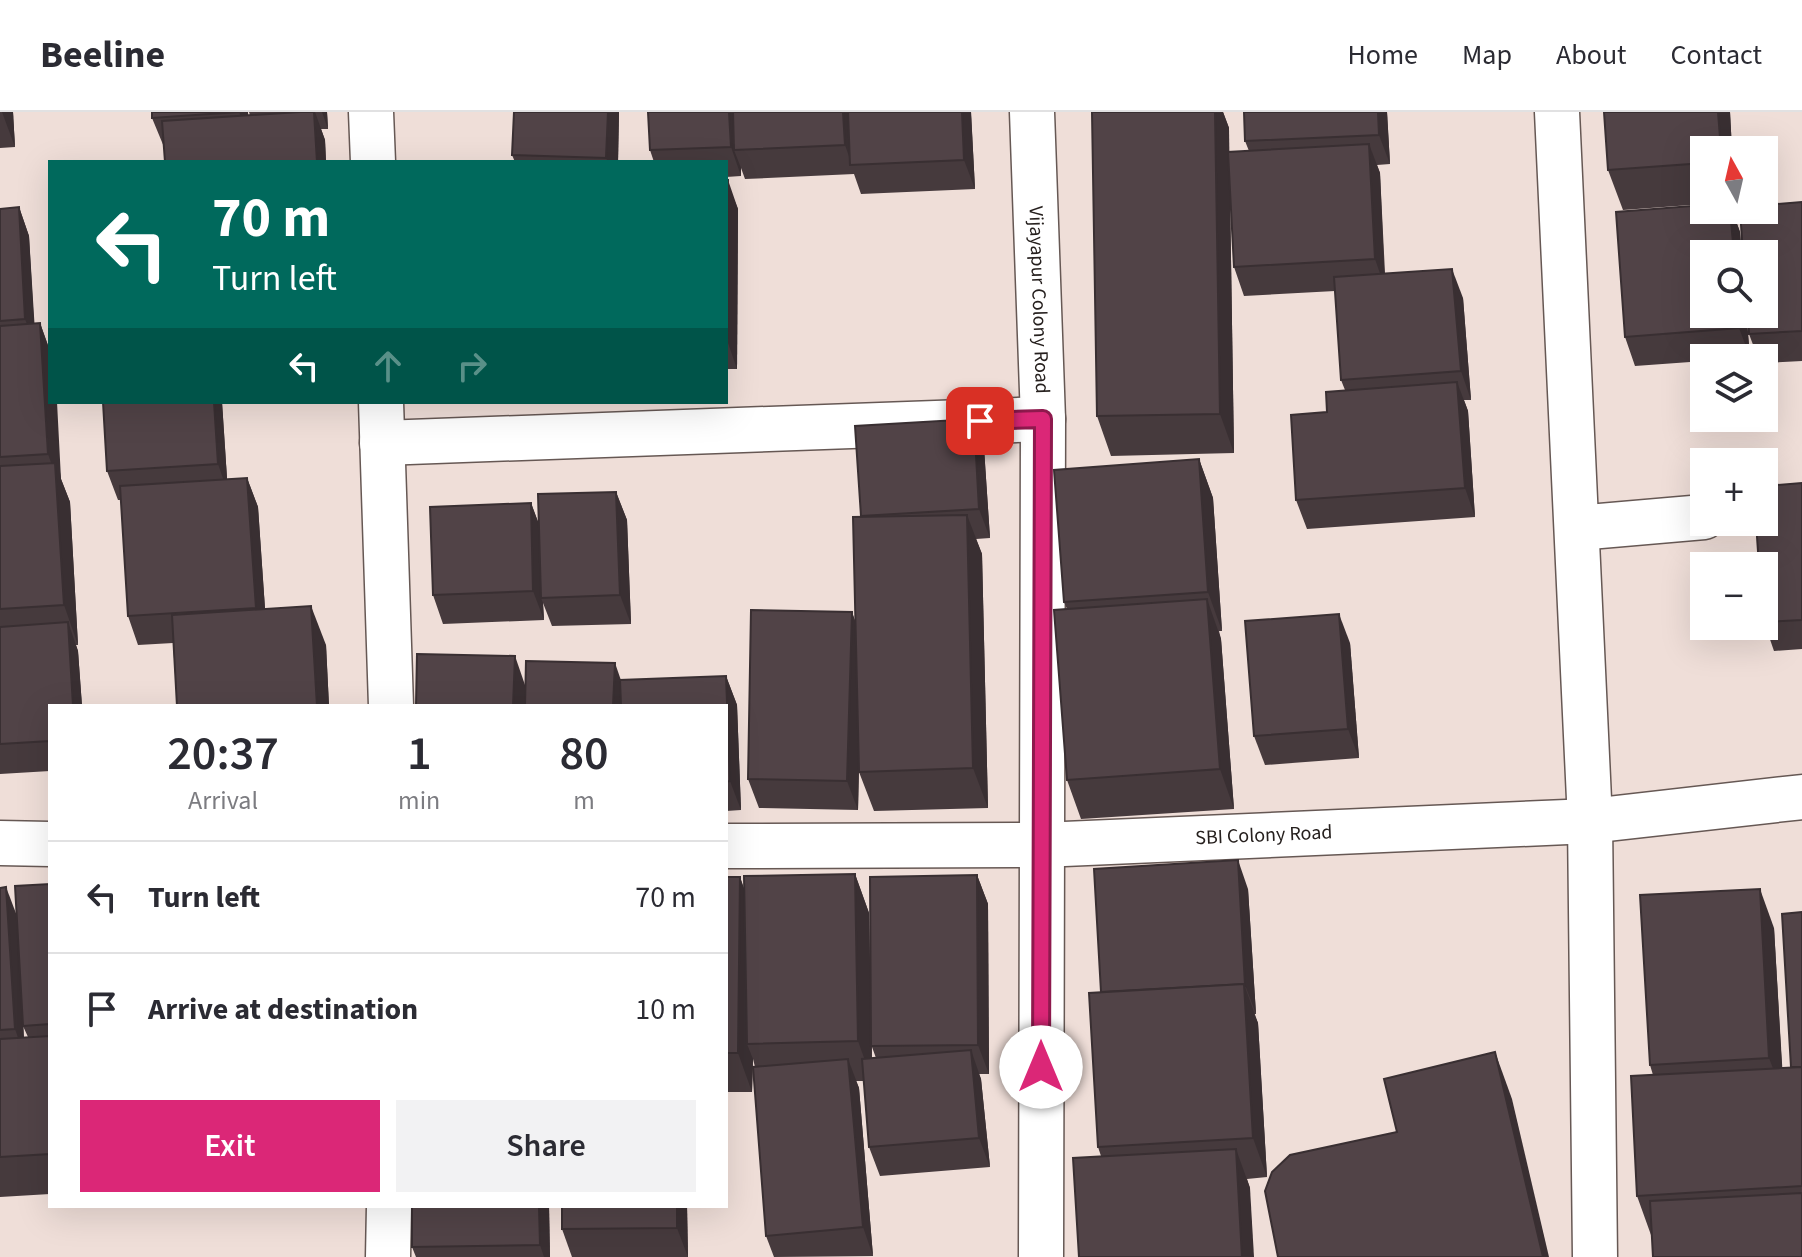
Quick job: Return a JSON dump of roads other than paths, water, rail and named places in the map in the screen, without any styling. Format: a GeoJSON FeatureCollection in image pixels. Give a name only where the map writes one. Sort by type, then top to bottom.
{"type":"FeatureCollection","features":[{"type":"Feature","properties":{"kind":"street"},"geometry":{"type":"LineString","coordinates":[[371,112],[373,160]]}},
{"type":"Feature","properties":{"kind":"street","name":"Vijayapur Colony Road"},"geometry":{"type":"LineString","coordinates":[[1032,112],[1043,419],[1041,1257]]}},
{"type":"Feature","properties":{"kind":"street"},"geometry":{"type":"LineString","coordinates":[[1557,112],[1590,821],[1595,1257]]}},
{"type":"Feature","properties":{"kind":"street"},"geometry":{"type":"LineString","coordinates":[[391,704],[382,423],[1043,419]]}},
{"type":"Feature","properties":{"kind":"street"},"geometry":{"type":"LineString","coordinates":[[1577,528],[1690,518]]}},
{"type":"Feature","properties":{"kind":"street","name":"SBI Colony Road"},"geometry":{"type":"LineString","coordinates":[[728,846],[1041,845],[1590,821],[1802,797]]}},
{"type":"Feature","properties":{"kind":"street"},"geometry":{"type":"LineString","coordinates":[[0,843],[48,844]]}},
{"type":"Feature","properties":{"kind":"street"},"geometry":{"type":"LineString","coordinates":[[388,1257],[389,1208]]}}]}
